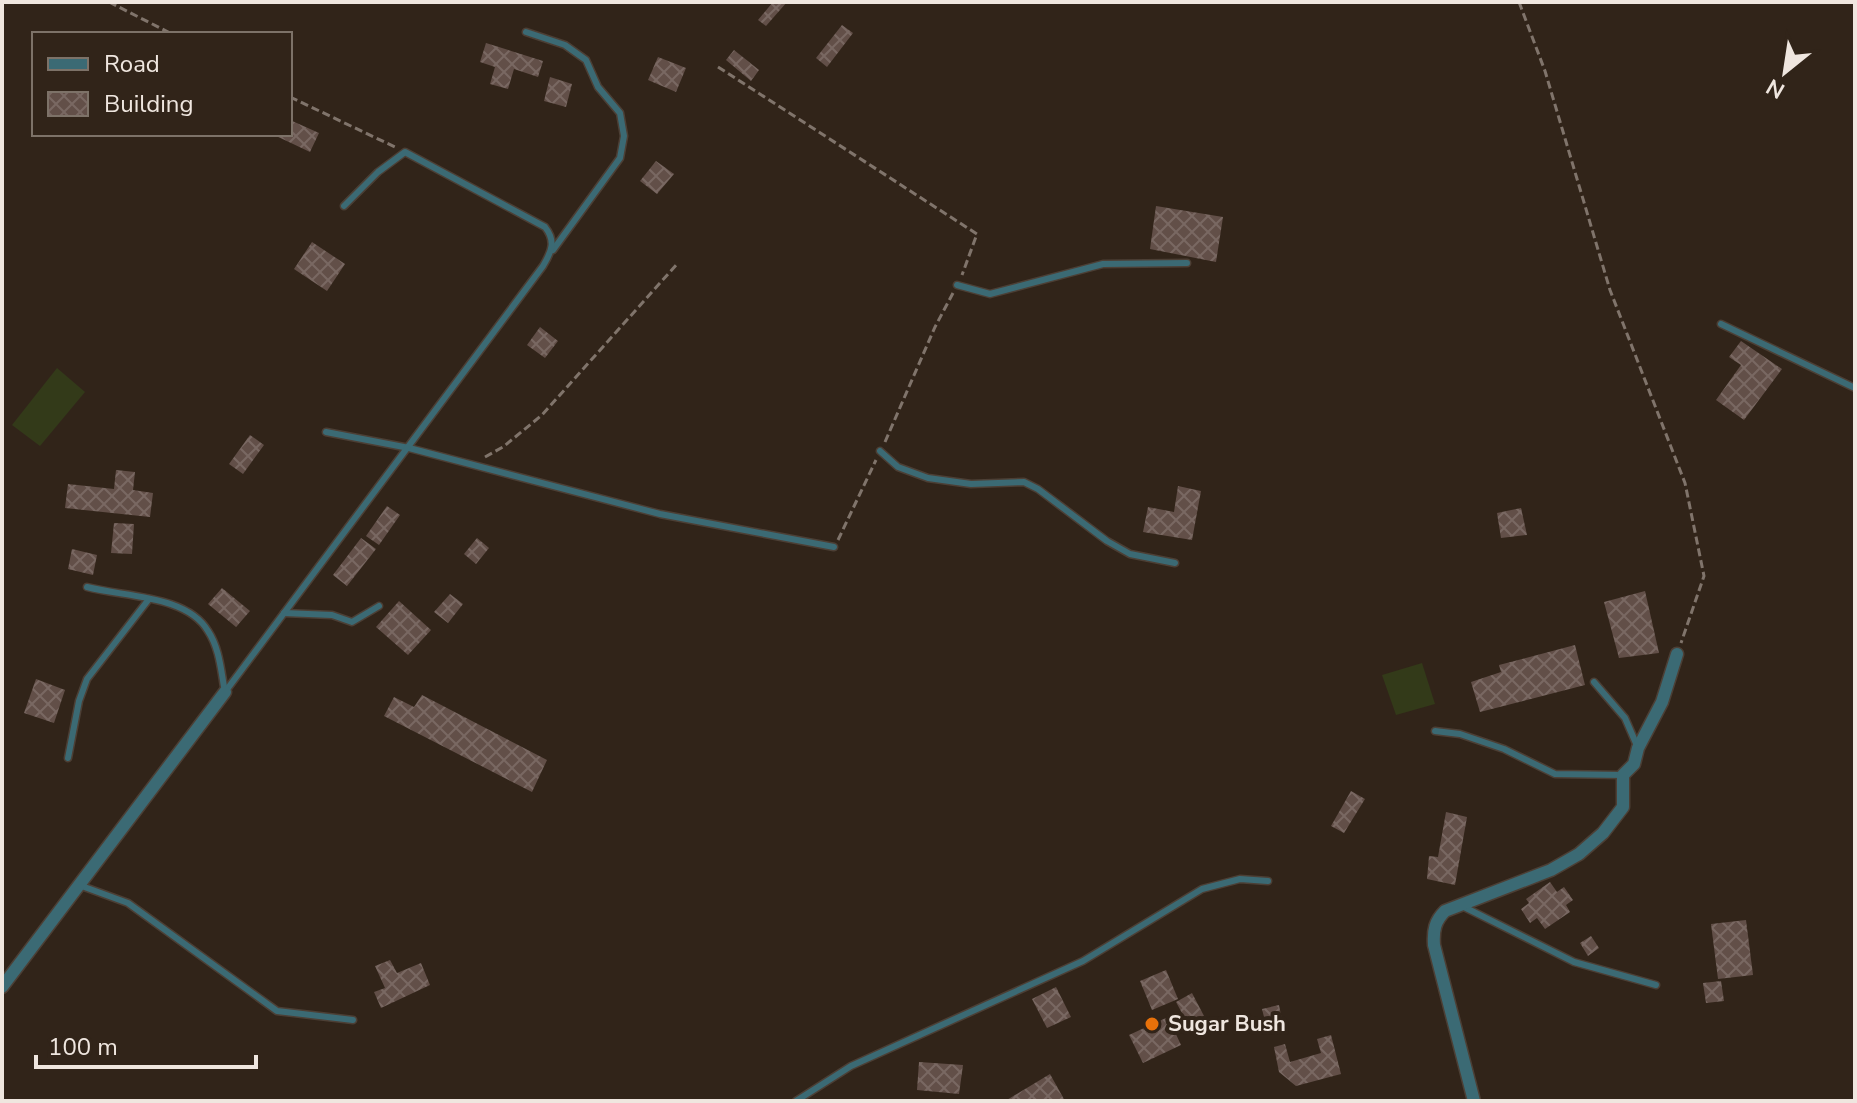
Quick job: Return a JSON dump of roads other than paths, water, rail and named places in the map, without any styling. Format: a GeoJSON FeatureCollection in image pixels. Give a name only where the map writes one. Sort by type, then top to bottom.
{"type":"FeatureCollection","features":[{"type":"Feature","properties":{"kind":"street"},"geometry":{"type":"LineString","coordinates":[[1474,1101],[1434,945],[1433,932],[1437,919],[1445,911],[1551,870],[1579,854],[1603,833],[1623,807],[1623,775],[1634,764],[1638,748],[1662,702],[1677,654]]}},
{"type":"Feature","properties":{"kind":"street"},"geometry":{"type":"LineString","coordinates":[[2,987],[225,692]]}},
{"type":"Feature","properties":{"kind":"lane"},"geometry":{"type":"LineString","coordinates":[[225,692],[409,448],[620,158],[624,136],[620,113],[598,87],[586,60],[565,45],[526,32]]}},
{"type":"Feature","properties":{"kind":"lane"},"geometry":{"type":"LineString","coordinates":[[344,206],[378,172],[405,152],[545,227],[552,235],[553,246],[549,256]]}},
{"type":"Feature","properties":{"kind":"lane"},"geometry":{"type":"LineString","coordinates":[[957,285],[990,294],[1103,264],[1187,263]]}},
{"type":"Feature","properties":{"kind":"lane"},"geometry":{"type":"LineString","coordinates":[[1721,324],[1855,388]]}},
{"type":"Feature","properties":{"kind":"lane"},"geometry":{"type":"LineString","coordinates":[[326,432],[409,448],[660,514],[834,547]]}},
{"type":"Feature","properties":{"kind":"lane"},"geometry":{"type":"LineString","coordinates":[[880,451],[898,467],[928,478],[971,484],[1024,482],[1130,554],[1175,563]]}},
{"type":"Feature","properties":{"kind":"lane"},"geometry":{"type":"LineString","coordinates":[[87,587],[183,607],[208,629],[218,655],[225,692]]}},
{"type":"Feature","properties":{"kind":"lane"},"geometry":{"type":"LineString","coordinates":[[68,758],[79,701],[87,679],[149,599]]}},
{"type":"Feature","properties":{"kind":"lane"},"geometry":{"type":"LineString","coordinates":[[284,613],[332,615],[352,622],[379,606]]}},
{"type":"Feature","properties":{"kind":"lane"},"geometry":{"type":"LineString","coordinates":[[1594,682],[1625,718],[1638,748]]}},
{"type":"Feature","properties":{"kind":"lane"},"geometry":{"type":"LineString","coordinates":[[1435,731],[1460,734],[1504,749],[1555,774],[1623,775]]}},
{"type":"Feature","properties":{"kind":"lane"},"geometry":{"type":"LineString","coordinates":[[796,1101],[851,1066],[1083,961],[1202,889],[1240,879],[1268,881]]}},
{"type":"Feature","properties":{"kind":"lane"},"geometry":{"type":"LineString","coordinates":[[79,885],[128,903],[277,1011],[353,1020]]}},
{"type":"Feature","properties":{"kind":"lane"},"geometry":{"type":"LineString","coordinates":[[1460,905],[1574,962],[1656,985]]}},
{"type":"Feature","properties":{"kind":"place","name":"Sugar Bush"},"geometry":{"type":"Point","coordinates":[1152,1024]}}]}
